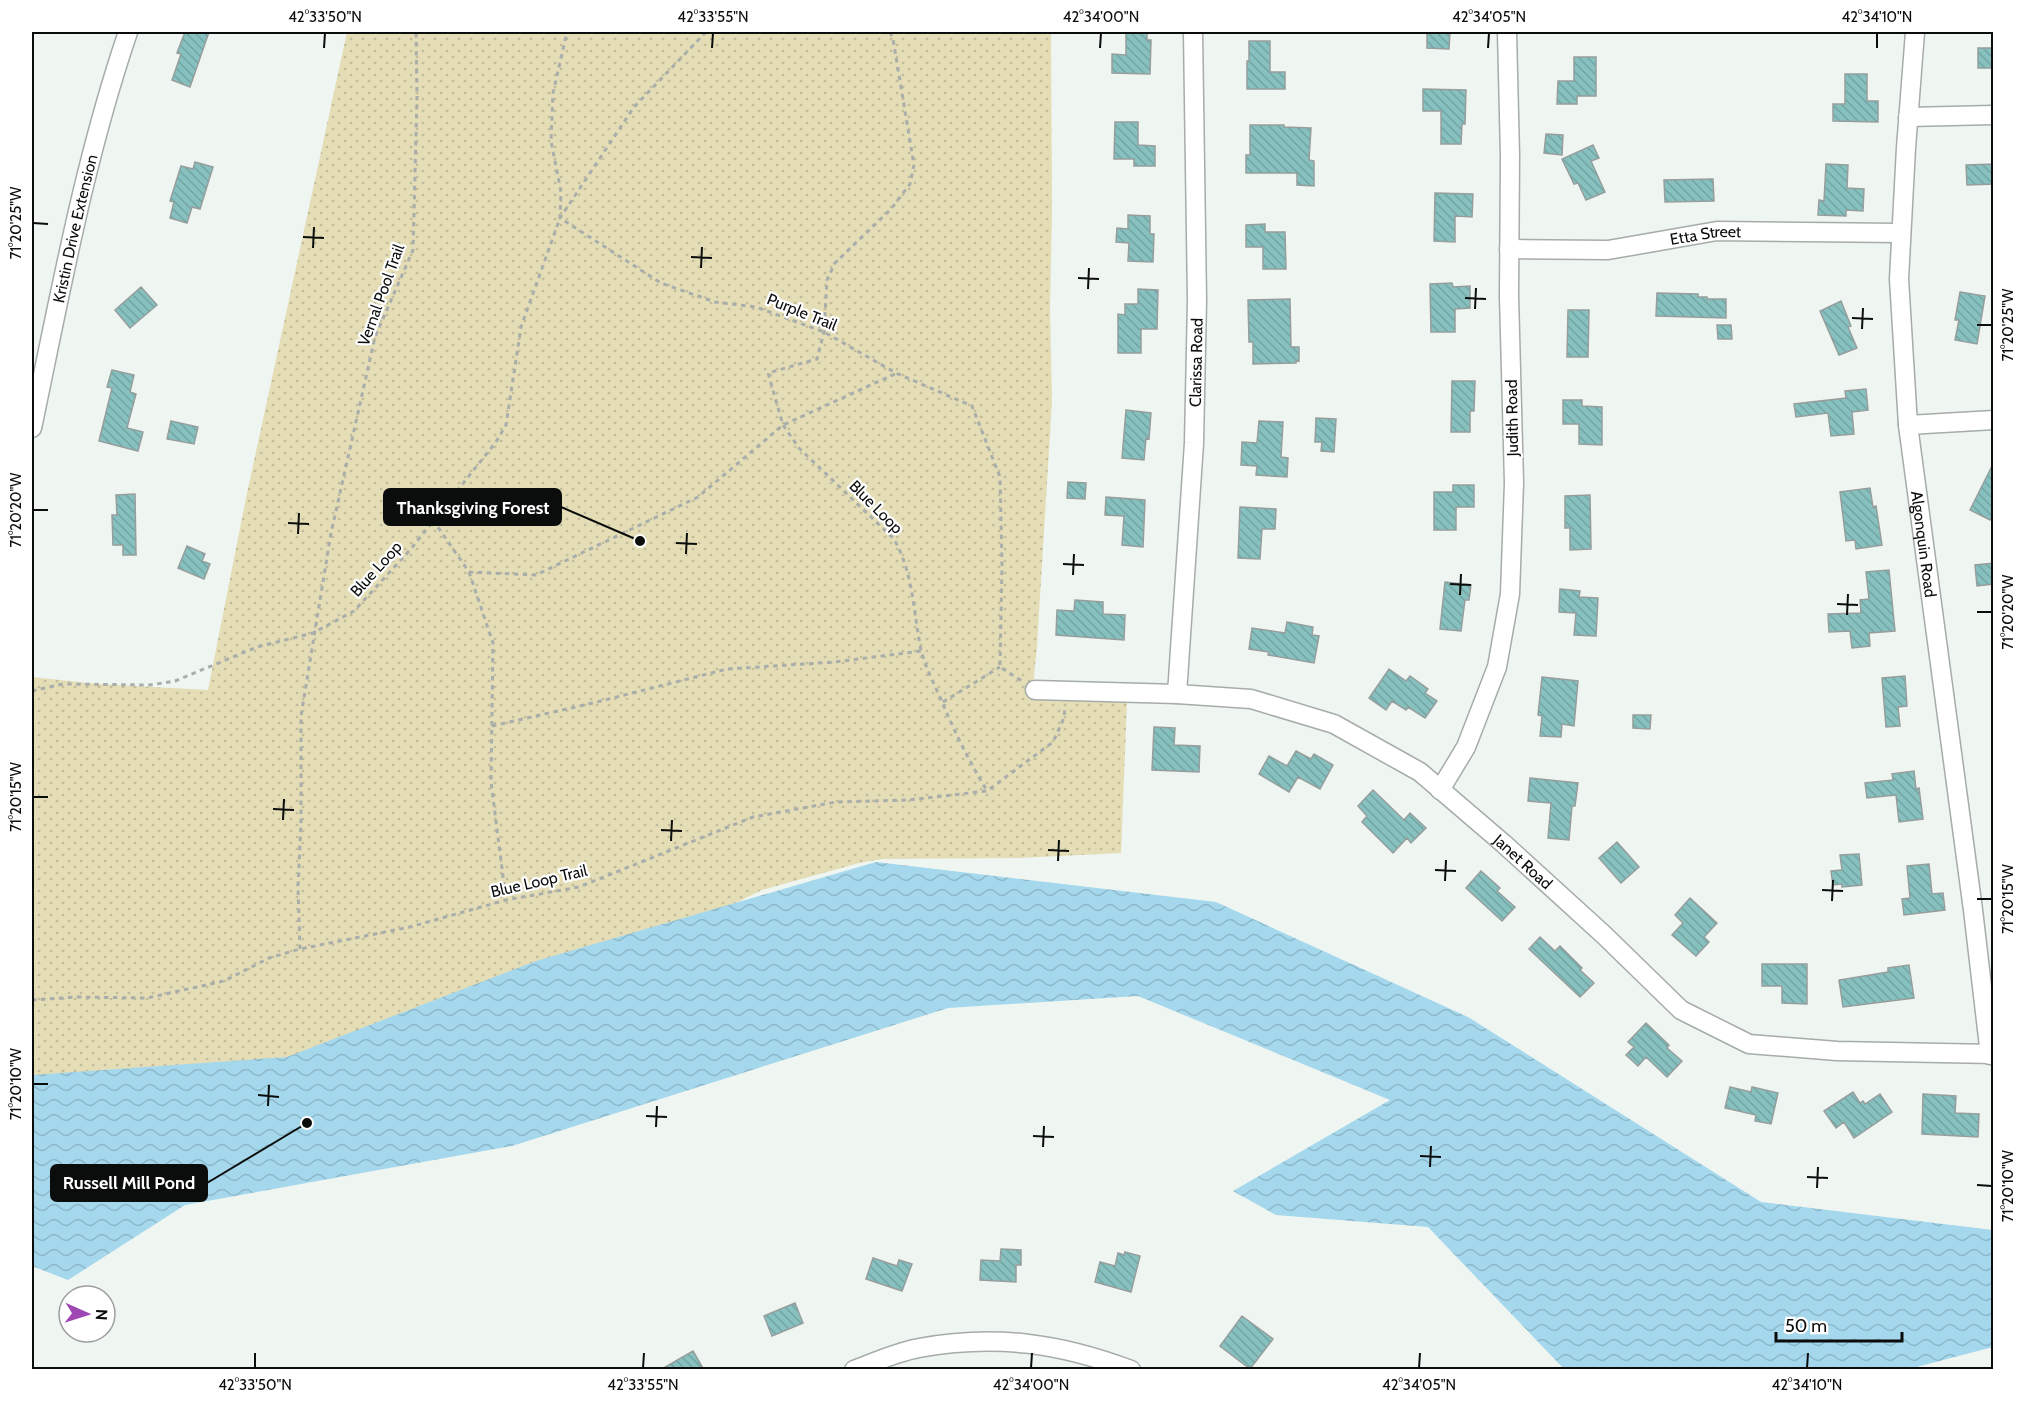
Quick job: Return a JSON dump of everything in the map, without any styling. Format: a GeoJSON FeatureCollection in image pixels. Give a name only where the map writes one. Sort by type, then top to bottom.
{"type":"FeatureCollection","features":[{"type":"Feature","properties":{"kind":"street","name":"Kristin Drive Extension"},"geometry":{"type":"LineString","coordinates":[[32,428],[85,180],[128,32]]}},
{"type":"Feature","properties":{"kind":"street","name":"Clarissa Road"},"geometry":{"type":"LineString","coordinates":[[1177,694],[1194,431],[1197,300],[1193,32]]}},
{"type":"Feature","properties":{"kind":"street","name":"Judith Road"},"geometry":{"type":"LineString","coordinates":[[1440,790],[1466,747],[1497,667],[1510,594],[1514,483],[1507,32]]}},
{"type":"Feature","properties":{"kind":"street","name":"Algonquin Road"},"geometry":{"type":"LineString","coordinates":[[1915,32],[1899,279],[1908,425],[1991,1054]]}},
{"type":"Feature","properties":{"kind":"street"},"geometry":{"type":"LineString","coordinates":[[1908,117],[1994,115]]}},
{"type":"Feature","properties":{"kind":"street","name":"Etta Street"},"geometry":{"type":"LineString","coordinates":[[1509,249],[1608,250],[1717,231],[1901,233]]}},
{"type":"Feature","properties":{"kind":"street"},"geometry":{"type":"LineString","coordinates":[[1908,425],[1994,420]]}},
{"type":"Feature","properties":{"kind":"street","name":"Janet Road"},"geometry":{"type":"LineString","coordinates":[[1035,690],[1177,694],[1251,699],[1334,724],[1420,772],[1591,923],[1681,1010],[1749,1044],[1837,1051],[1991,1054]]}},
{"type":"Feature","properties":{"kind":"street"},"geometry":{"type":"LineString","coordinates":[[854,1370],[917,1348],[978,1340],[1034,1343],[1095,1356],[1131,1370]]}},
{"type":"Feature","properties":{"kind":"path","name":"Vernal Pool Trail"},"geometry":{"type":"LineString","coordinates":[[300,949],[297,888],[301,822],[301,716],[331,533],[375,337],[413,250],[417,97],[416,32]]}},
{"type":"Feature","properties":{"kind":"path","name":"Blue Loop"},"geometry":{"type":"LineString","coordinates":[[32,691],[63,684],[150,685],[175,681],[257,647],[313,633],[354,611],[433,520],[496,442],[506,425],[521,327],[560,218],[561,192],[551,141],[553,93],[567,32]]}},
{"type":"Feature","properties":{"kind":"path"},"geometry":{"type":"LineString","coordinates":[[560,218],[634,107],[706,32]]}},
{"type":"Feature","properties":{"kind":"path","name":"Blue Loop"},"geometry":{"type":"LineString","coordinates":[[890,32],[914,165],[910,184],[891,209],[835,263],[827,280],[824,332],[817,359],[768,373],[783,425],[799,448],[894,539],[902,554],[913,590],[921,651],[965,755],[987,791]]}},
{"type":"Feature","properties":{"kind":"path","name":"Purple Trail"},"geometry":{"type":"LineString","coordinates":[[560,218],[661,283],[715,302],[756,307],[824,332],[896,373],[972,406],[1000,477],[1002,565],[1000,667]]}},
{"type":"Feature","properties":{"kind":"path"},"geometry":{"type":"LineString","coordinates":[[469,572],[536,575],[698,497],[783,425],[896,373]]}},
{"type":"Feature","properties":{"kind":"path"},"geometry":{"type":"LineString","coordinates":[[433,520],[469,572],[493,643],[491,782],[506,900]]}},
{"type":"Feature","properties":{"kind":"path"},"geometry":{"type":"LineString","coordinates":[[492,726],[593,704],[727,669],[835,662],[921,651]]}},
{"type":"Feature","properties":{"kind":"path"},"geometry":{"type":"LineString","coordinates":[[942,703],[1000,667],[1035,690]]}},
{"type":"Feature","properties":{"kind":"path"},"geometry":{"type":"LineString","coordinates":[[987,791],[1053,742],[1064,718],[1067,690]]}},
{"type":"Feature","properties":{"kind":"path","name":"Blue Loop Trail"},"geometry":{"type":"LineString","coordinates":[[32,1000],[77,997],[147,998],[224,981],[269,958],[300,949],[410,927],[506,900],[579,887],[753,818],[836,802],[908,800],[987,791]]}},
{"type":"Feature","properties":{"kind":"shaded area"},"geometry":{"type":"Polygon","coordinates":[[[347,32],[1051,32],[1052,401],[1032,696],[1127,702],[1121,853],[1019,858],[882,859],[859,863],[762,890],[721,910],[333,1052],[192,1079],[32,1086],[32,677],[97,684],[208,690],[246,498],[347,32]]]}},
{"type":"Feature","properties":{"kind":"water"},"geometry":{"type":"Polygon","coordinates":[[[876,862],[1216,902],[1468,1017],[1761,1202],[1993,1230],[1993,1347],[1905,1370],[1564,1369],[1428,1227],[1276,1215],[1233,1191],[1390,1100],[1138,996],[948,1008],[512,1146],[185,1205],[68,1280],[32,1266],[32,1075],[287,1057],[536,961],[876,862]]]}},
{"type":"Feature","properties":{"kind":"building"},"geometry":{"type":"Polygon","coordinates":[[[185,32],[209,32],[190,87],[172,80],[181,54],[177,53],[185,32]]]}},
{"type":"Feature","properties":{"kind":"building"},"geometry":{"type":"Polygon","coordinates":[[[1126,32],[1147,32],[1147,40],[1151,40],[1150,74],[1112,73],[1112,54],[1126,55],[1126,32]]]}},
{"type":"Feature","properties":{"kind":"building"},"geometry":{"type":"Polygon","coordinates":[[[1427,32],[1450,32],[1449,49],[1427,48],[1427,32]]]}},
{"type":"Feature","properties":{"kind":"building"},"geometry":{"type":"Polygon","coordinates":[[[1249,41],[1270,41],[1270,72],[1285,72],[1285,89],[1247,89],[1249,41]]]}},
{"type":"Feature","properties":{"kind":"building"},"geometry":{"type":"Polygon","coordinates":[[[1978,48],[1994,48],[1994,68],[1978,68],[1978,48]]]}},
{"type":"Feature","properties":{"kind":"building"},"geometry":{"type":"Polygon","coordinates":[[[1574,57],[1596,57],[1596,96],[1577,96],[1577,104],[1557,104],[1558,81],[1574,81],[1574,57]]]}},
{"type":"Feature","properties":{"kind":"building"},"geometry":{"type":"Polygon","coordinates":[[[1845,74],[1867,74],[1867,101],[1878,101],[1878,122],[1833,121],[1833,104],[1845,104],[1845,74]]]}},
{"type":"Feature","properties":{"kind":"building"},"geometry":{"type":"Polygon","coordinates":[[[1423,89],[1466,90],[1465,124],[1462,124],[1461,144],[1441,144],[1441,111],[1423,111],[1423,89]]]}},
{"type":"Feature","properties":{"kind":"building"},"geometry":{"type":"Polygon","coordinates":[[[1115,122],[1138,122],[1138,145],[1155,146],[1155,166],[1134,166],[1134,159],[1114,159],[1115,122]]]}},
{"type":"Feature","properties":{"kind":"building"},"geometry":{"type":"Polygon","coordinates":[[[1250,125],[1311,128],[1309,160],[1314,161],[1314,186],[1297,185],[1297,173],[1246,173],[1246,155],[1250,155],[1250,125]]]}},
{"type":"Feature","properties":{"kind":"building"},"geometry":{"type":"Polygon","coordinates":[[[1546,134],[1563,135],[1562,155],[1544,153],[1546,134]]]}},
{"type":"Feature","properties":{"kind":"building"},"geometry":{"type":"Polygon","coordinates":[[[1593,145],[1599,158],[1591,161],[1605,192],[1586,200],[1578,183],[1574,184],[1562,159],[1593,145]]]}},
{"type":"Feature","properties":{"kind":"building"},"geometry":{"type":"Polygon","coordinates":[[[195,162],[213,167],[200,209],[192,207],[187,223],[170,218],[174,202],[170,201],[181,166],[193,169],[195,162]]]}},
{"type":"Feature","properties":{"kind":"building"},"geometry":{"type":"Polygon","coordinates":[[[1826,164],[1848,165],[1847,188],[1864,189],[1863,211],[1846,210],[1846,216],[1818,215],[1819,200],[1824,201],[1826,164]]]}},
{"type":"Feature","properties":{"kind":"building"},"geometry":{"type":"Polygon","coordinates":[[[1994,164],[1994,184],[1967,185],[1966,165],[1994,164]]]}},
{"type":"Feature","properties":{"kind":"building"},"geometry":{"type":"Polygon","coordinates":[[[1713,179],[1714,201],[1665,202],[1664,180],[1713,179]]]}},
{"type":"Feature","properties":{"kind":"building"},"geometry":{"type":"Polygon","coordinates":[[[1435,193],[1473,194],[1472,217],[1455,216],[1455,242],[1434,241],[1435,193]]]}},
{"type":"Feature","properties":{"kind":"building"},"geometry":{"type":"Polygon","coordinates":[[[1128,215],[1150,216],[1150,234],[1154,234],[1153,262],[1128,261],[1129,243],[1116,242],[1117,228],[1128,229],[1128,215]]]}},
{"type":"Feature","properties":{"kind":"building"},"geometry":{"type":"Polygon","coordinates":[[[1265,224],[1265,232],[1285,232],[1286,269],[1263,269],[1263,247],[1246,247],[1246,225],[1265,224]]]}},
{"type":"Feature","properties":{"kind":"building"},"geometry":{"type":"Polygon","coordinates":[[[1452,283],[1453,287],[1470,286],[1470,308],[1455,309],[1455,332],[1431,332],[1430,284],[1452,283]]]}},
{"type":"Feature","properties":{"kind":"building"},"geometry":{"type":"Polygon","coordinates":[[[141,287],[157,305],[130,328],[115,310],[141,287]]]}},
{"type":"Feature","properties":{"kind":"building"},"geometry":{"type":"Polygon","coordinates":[[[1138,289],[1158,290],[1157,329],[1141,329],[1141,353],[1118,353],[1118,314],[1125,315],[1125,304],[1138,304],[1138,289]]]}},
{"type":"Feature","properties":{"kind":"building"},"geometry":{"type":"Polygon","coordinates":[[[1960,292],[1985,296],[1977,344],[1955,340],[1959,320],[1955,320],[1960,292]]]}},
{"type":"Feature","properties":{"kind":"building"},"geometry":{"type":"Polygon","coordinates":[[[1657,293],[1698,294],[1698,297],[1707,297],[1707,299],[1726,299],[1726,318],[1656,316],[1657,293]]]}},
{"type":"Feature","properties":{"kind":"building"},"geometry":{"type":"Polygon","coordinates":[[[1290,299],[1291,347],[1299,347],[1299,361],[1296,360],[1296,363],[1253,364],[1253,342],[1249,342],[1248,300],[1290,299]]]}},
{"type":"Feature","properties":{"kind":"building"},"geometry":{"type":"Polygon","coordinates":[[[1841,301],[1857,348],[1839,355],[1820,311],[1841,301]]]}},
{"type":"Feature","properties":{"kind":"building"},"geometry":{"type":"Polygon","coordinates":[[[1568,310],[1589,310],[1588,357],[1567,357],[1568,310]]]}},
{"type":"Feature","properties":{"kind":"building"},"geometry":{"type":"Polygon","coordinates":[[[1717,325],[1731,325],[1732,339],[1718,339],[1717,325]]]}},
{"type":"Feature","properties":{"kind":"building"},"geometry":{"type":"Polygon","coordinates":[[[112,370],[134,375],[130,392],[136,394],[127,428],[143,432],[138,451],[99,441],[112,388],[107,387],[112,370]]]}},
{"type":"Feature","properties":{"kind":"building"},"geometry":{"type":"Polygon","coordinates":[[[1452,381],[1475,381],[1474,411],[1470,411],[1470,432],[1451,432],[1452,381]]]}},
{"type":"Feature","properties":{"kind":"building"},"geometry":{"type":"Polygon","coordinates":[[[1866,389],[1868,410],[1852,412],[1854,434],[1831,436],[1828,413],[1796,417],[1794,404],[1846,398],[1845,391],[1866,389]]]}},
{"type":"Feature","properties":{"kind":"building"},"geometry":{"type":"Polygon","coordinates":[[[1563,400],[1582,400],[1582,406],[1602,407],[1602,445],[1579,444],[1579,424],[1563,424],[1563,400]]]}},
{"type":"Feature","properties":{"kind":"building"},"geometry":{"type":"Polygon","coordinates":[[[1126,410],[1151,413],[1149,439],[1146,438],[1144,460],[1122,458],[1126,410]]]}},
{"type":"Feature","properties":{"kind":"building"},"geometry":{"type":"Polygon","coordinates":[[[1316,418],[1336,419],[1334,452],[1321,451],[1322,442],[1315,442],[1316,418]]]}},
{"type":"Feature","properties":{"kind":"building"},"geometry":{"type":"Polygon","coordinates":[[[171,421],[198,427],[194,444],[167,439],[171,421]]]}},
{"type":"Feature","properties":{"kind":"building"},"geometry":{"type":"Polygon","coordinates":[[[1259,421],[1283,422],[1281,457],[1288,458],[1287,477],[1256,475],[1257,466],[1241,465],[1242,442],[1257,443],[1259,421]]]}},
{"type":"Feature","properties":{"kind":"building"},"geometry":{"type":"Polygon","coordinates":[[[1994,462],[1994,512],[1990,520],[1970,510],[1994,462]]]}},
{"type":"Feature","properties":{"kind":"building"},"geometry":{"type":"Polygon","coordinates":[[[1068,482],[1086,483],[1085,499],[1067,498],[1068,482]]]}},
{"type":"Feature","properties":{"kind":"building"},"geometry":{"type":"Polygon","coordinates":[[[1453,485],[1474,485],[1474,507],[1456,507],[1456,530],[1434,530],[1434,492],[1453,492],[1453,485]]]}},
{"type":"Feature","properties":{"kind":"building"},"geometry":{"type":"Polygon","coordinates":[[[1870,488],[1873,507],[1876,506],[1882,545],[1856,549],[1855,540],[1846,541],[1840,492],[1870,488]]]}},
{"type":"Feature","properties":{"kind":"building"},"geometry":{"type":"Polygon","coordinates":[[[135,494],[136,555],[123,555],[123,545],[113,545],[112,515],[117,515],[116,495],[135,494]]]}},
{"type":"Feature","properties":{"kind":"building"},"geometry":{"type":"Polygon","coordinates":[[[1590,495],[1591,549],[1570,550],[1570,528],[1565,528],[1565,496],[1590,495]]]}},
{"type":"Feature","properties":{"kind":"building"},"geometry":{"type":"Polygon","coordinates":[[[1106,497],[1145,500],[1143,547],[1122,545],[1124,516],[1105,515],[1106,497]]]}},
{"type":"Feature","properties":{"kind":"building"},"geometry":{"type":"Polygon","coordinates":[[[1240,507],[1276,509],[1275,529],[1262,529],[1260,559],[1238,558],[1240,507]]]}},
{"type":"Feature","properties":{"kind":"building"},"geometry":{"type":"Polygon","coordinates":[[[187,546],[205,554],[202,561],[210,564],[204,579],[178,568],[187,546]]]}},
{"type":"Feature","properties":{"kind":"building"},"geometry":{"type":"Polygon","coordinates":[[[1994,563],[1994,584],[1977,586],[1975,565],[1994,563]]]}},
{"type":"Feature","properties":{"kind":"building"},"geometry":{"type":"Polygon","coordinates":[[[1889,570],[1895,631],[1869,633],[1870,646],[1852,648],[1850,631],[1829,632],[1828,614],[1861,613],[1860,600],[1869,599],[1866,572],[1889,570]]]}},
{"type":"Feature","properties":{"kind":"building"},"geometry":{"type":"Polygon","coordinates":[[[1445,582],[1471,585],[1469,600],[1465,600],[1461,631],[1440,629],[1445,582]]]}},
{"type":"Feature","properties":{"kind":"building"},"geometry":{"type":"Polygon","coordinates":[[[1560,589],[1580,591],[1579,597],[1598,598],[1596,636],[1574,635],[1576,613],[1559,612],[1560,589]]]}},
{"type":"Feature","properties":{"kind":"building"},"geometry":{"type":"Polygon","coordinates":[[[1075,600],[1103,602],[1103,614],[1125,615],[1124,640],[1056,635],[1057,610],[1074,611],[1075,600]]]}},
{"type":"Feature","properties":{"kind":"building"},"geometry":{"type":"Polygon","coordinates":[[[1287,622],[1313,627],[1312,635],[1319,636],[1314,663],[1268,655],[1269,652],[1249,649],[1252,628],[1285,633],[1287,622]]]}},
{"type":"Feature","properties":{"kind":"building"},"geometry":{"type":"Polygon","coordinates":[[[1389,669],[1406,681],[1410,676],[1428,689],[1425,693],[1437,701],[1425,718],[1408,707],[1406,710],[1392,701],[1386,710],[1369,698],[1389,669]]]}},
{"type":"Feature","properties":{"kind":"building"},"geometry":{"type":"Polygon","coordinates":[[[1905,676],[1907,706],[1898,707],[1900,726],[1886,727],[1882,678],[1905,676]]]}},
{"type":"Feature","properties":{"kind":"building"},"geometry":{"type":"Polygon","coordinates":[[[1542,677],[1578,681],[1574,726],[1562,724],[1561,737],[1540,736],[1542,716],[1538,715],[1542,677]]]}},
{"type":"Feature","properties":{"kind":"building"},"geometry":{"type":"Polygon","coordinates":[[[1633,715],[1651,715],[1650,729],[1633,728],[1633,715]]]}},
{"type":"Feature","properties":{"kind":"building"},"geometry":{"type":"Polygon","coordinates":[[[1154,727],[1175,728],[1174,745],[1200,746],[1199,772],[1152,770],[1154,727]]]}},
{"type":"Feature","properties":{"kind":"building"},"geometry":{"type":"Polygon","coordinates":[[[1296,751],[1311,759],[1314,754],[1333,765],[1320,789],[1298,777],[1289,792],[1259,774],[1269,756],[1287,766],[1296,751]]]}},
{"type":"Feature","properties":{"kind":"building"},"geometry":{"type":"Polygon","coordinates":[[[1914,771],[1923,819],[1899,822],[1896,795],[1867,798],[1865,783],[1893,780],[1892,774],[1914,771]]]}},
{"type":"Feature","properties":{"kind":"building"},"geometry":{"type":"Polygon","coordinates":[[[1530,778],[1578,783],[1575,806],[1572,806],[1569,840],[1548,838],[1551,803],[1528,801],[1530,778]]]}},
{"type":"Feature","properties":{"kind":"building"},"geometry":{"type":"Polygon","coordinates":[[[1373,790],[1404,820],[1410,813],[1426,828],[1411,843],[1407,838],[1393,853],[1362,822],[1367,816],[1358,806],[1373,790]]]}},
{"type":"Feature","properties":{"kind":"building"},"geometry":{"type":"Polygon","coordinates":[[[1617,842],[1639,867],[1621,883],[1599,858],[1617,842]]]}},
{"type":"Feature","properties":{"kind":"building"},"geometry":{"type":"Polygon","coordinates":[[[1859,854],[1862,885],[1842,887],[1842,884],[1833,885],[1831,871],[1842,870],[1840,855],[1859,854]]]}},
{"type":"Feature","properties":{"kind":"building"},"geometry":{"type":"Polygon","coordinates":[[[1929,864],[1932,894],[1943,893],[1945,910],[1904,915],[1902,899],[1910,898],[1907,866],[1929,864]]]}},
{"type":"Feature","properties":{"kind":"building"},"geometry":{"type":"Polygon","coordinates":[[[1481,871],[1500,888],[1497,891],[1515,907],[1502,921],[1466,888],[1481,871]]]}},
{"type":"Feature","properties":{"kind":"building"},"geometry":{"type":"Polygon","coordinates":[[[1690,898],[1717,923],[1704,937],[1709,942],[1696,956],[1672,935],[1683,923],[1675,915],[1690,898]]]}},
{"type":"Feature","properties":{"kind":"building"},"geometry":{"type":"Polygon","coordinates":[[[1540,937],[1555,951],[1560,946],[1594,983],[1580,997],[1529,949],[1540,937]]]}},
{"type":"Feature","properties":{"kind":"building"},"geometry":{"type":"Polygon","coordinates":[[[1762,964],[1807,964],[1807,1004],[1782,1003],[1782,986],[1762,986],[1762,964]]]}},
{"type":"Feature","properties":{"kind":"building"},"geometry":{"type":"Polygon","coordinates":[[[1909,965],[1914,998],[1843,1007],[1839,980],[1888,972],[1888,968],[1909,965]]]}},
{"type":"Feature","properties":{"kind":"building"},"geometry":{"type":"Polygon","coordinates":[[[1646,1023],[1669,1045],[1667,1048],[1682,1061],[1667,1077],[1646,1057],[1638,1066],[1626,1055],[1634,1047],[1628,1042],[1646,1023]]]}},
{"type":"Feature","properties":{"kind":"building"},"geometry":{"type":"Polygon","coordinates":[[[1730,1087],[1751,1092],[1752,1087],[1778,1093],[1771,1124],[1755,1121],[1756,1115],[1725,1108],[1730,1087]]]}},
{"type":"Feature","properties":{"kind":"building"},"geometry":{"type":"Polygon","coordinates":[[[1853,1092],[1860,1103],[1863,1101],[1865,1104],[1880,1094],[1892,1112],[1854,1138],[1844,1122],[1836,1128],[1824,1111],[1853,1092]]]}},
{"type":"Feature","properties":{"kind":"building"},"geometry":{"type":"Polygon","coordinates":[[[1923,1094],[1956,1096],[1955,1113],[1979,1114],[1978,1137],[1922,1134],[1923,1094]]]}},
{"type":"Feature","properties":{"kind":"building"},"geometry":{"type":"Polygon","coordinates":[[[1001,1249],[1021,1250],[1021,1265],[1016,1265],[1016,1282],[980,1280],[981,1260],[1000,1261],[1001,1249]]]}},
{"type":"Feature","properties":{"kind":"building"},"geometry":{"type":"Polygon","coordinates":[[[1125,1252],[1140,1256],[1131,1292],[1095,1282],[1100,1262],[1115,1266],[1118,1253],[1124,1255],[1125,1252]]]}},
{"type":"Feature","properties":{"kind":"building"},"geometry":{"type":"Polygon","coordinates":[[[873,1258],[897,1266],[899,1260],[912,1264],[902,1291],[866,1279],[873,1258]]]}},
{"type":"Feature","properties":{"kind":"building"},"geometry":{"type":"Polygon","coordinates":[[[795,1303],[803,1323],[772,1336],[764,1316],[795,1303]]]}},
{"type":"Feature","properties":{"kind":"building"},"geometry":{"type":"Polygon","coordinates":[[[1242,1316],[1273,1339],[1250,1369],[1220,1346],[1242,1316]]]}},
{"type":"Feature","properties":{"kind":"building"},"geometry":{"type":"Polygon","coordinates":[[[693,1351],[704,1370],[660,1370],[693,1351]]]}},
{"type":"Feature","properties":{"kind":"place","name":"Thanksgiving Forest"},"geometry":{"type":"Point","coordinates":[640,541]}},
{"type":"Feature","properties":{"kind":"place","name":"Russell Mill Pond"},"geometry":{"type":"Point","coordinates":[307,1123]}}]}
